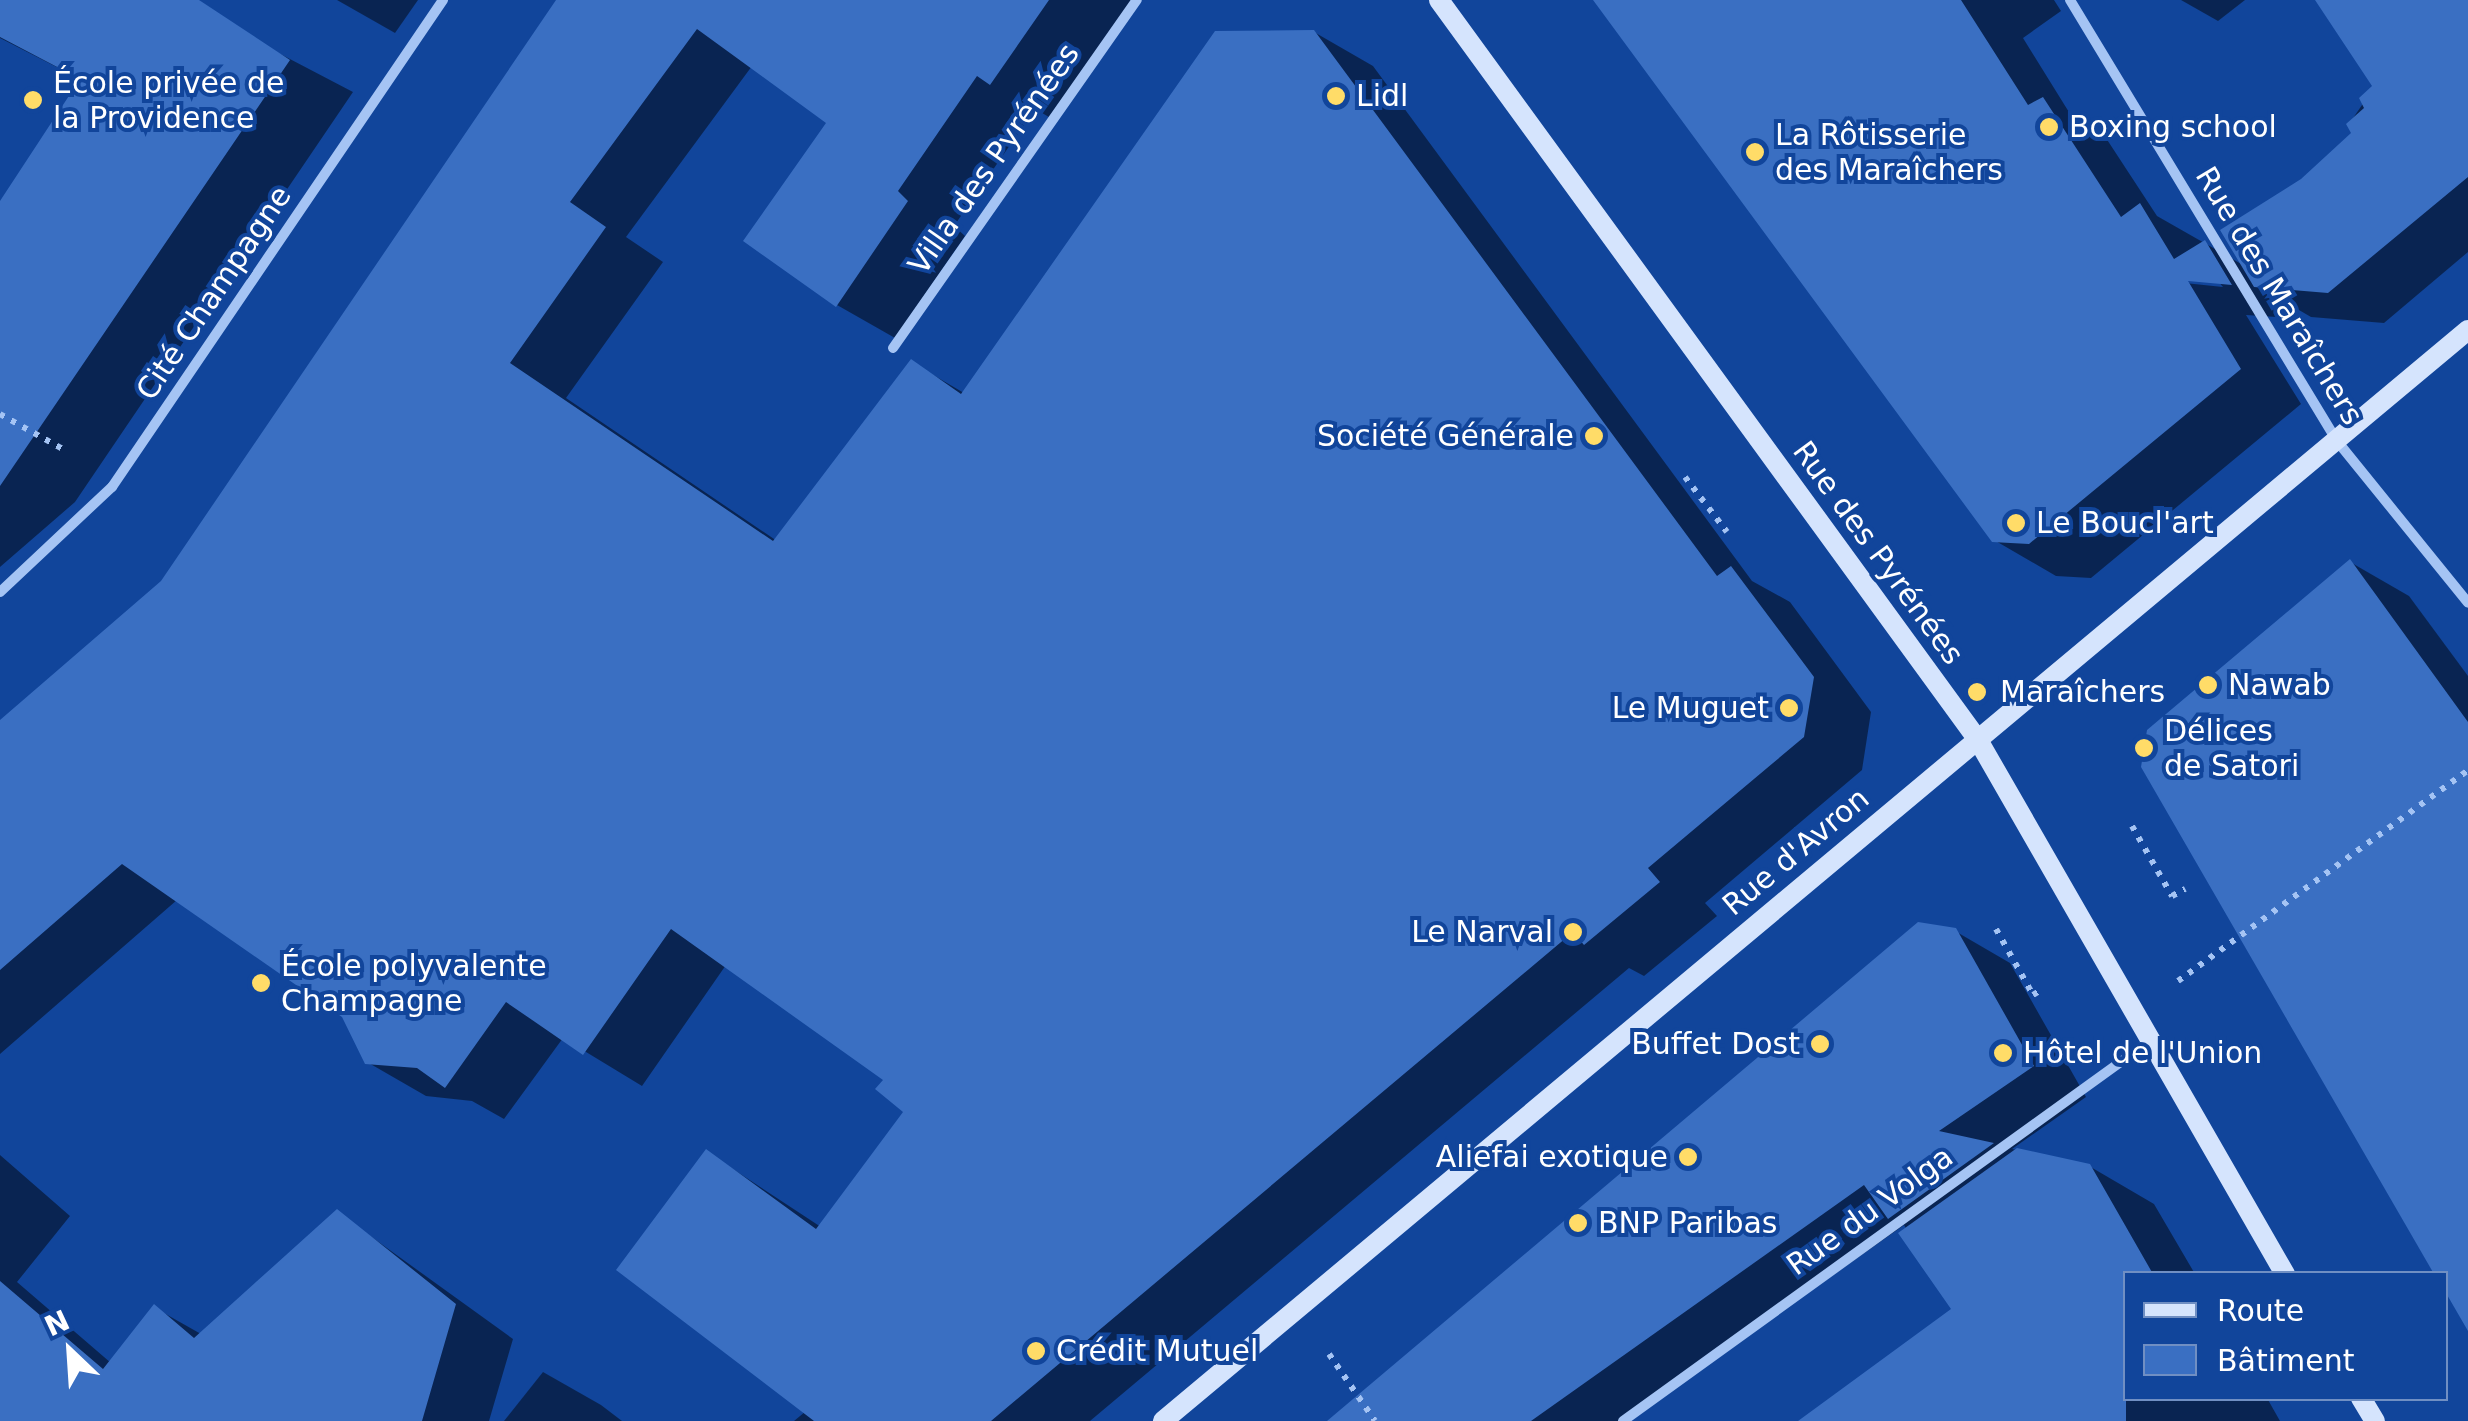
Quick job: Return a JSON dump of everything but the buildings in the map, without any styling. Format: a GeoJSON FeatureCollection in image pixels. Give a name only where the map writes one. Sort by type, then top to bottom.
{"type":"FeatureCollection","features":[{"type":"Feature","properties":{"kind":"street","name":"Cité Champagne"},"geometry":{"type":"LineString","coordinates":[[0,592],[112,487],[442,0]]}},
{"type":"Feature","properties":{"kind":"street","name":"Villa des Pyrénées"},"geometry":{"type":"LineString","coordinates":[[892,348],[1137,0]]}},
{"type":"Feature","properties":{"kind":"street","name":"Rue des Pyrénées"},"geometry":{"type":"LineString","coordinates":[[1439,0],[1978,740],[2147,1042],[2283,1271]]}},
{"type":"Feature","properties":{"kind":"street","name":"Rue des Maraîchers"},"geometry":{"type":"LineString","coordinates":[[2070,0],[2337,441],[2468,602]]}},
{"type":"Feature","properties":{"kind":"street","name":"Rue d'Avron"},"geometry":{"type":"LineString","coordinates":[[1163,1421],[2468,330]]}},
{"type":"Feature","properties":{"kind":"street","name":"Rue du Volga"},"geometry":{"type":"LineString","coordinates":[[1623,1421],[2147,1042]]}},
{"type":"Feature","properties":{"kind":"path"},"geometry":{"type":"LineString","coordinates":[[0,414],[62,449]]}},
{"type":"Feature","properties":{"kind":"path"},"geometry":{"type":"LineString","coordinates":[[1685,477],[1727,532]]}},
{"type":"Feature","properties":{"kind":"path"},"geometry":{"type":"LineString","coordinates":[[2132,1014],[2468,770]]}},
{"type":"Feature","properties":{"kind":"path"},"geometry":{"type":"LineString","coordinates":[[2132,826],[2172,896],[2185,889]]}},
{"type":"Feature","properties":{"kind":"path"},"geometry":{"type":"LineString","coordinates":[[1996,929],[2034,996],[2041,990]]}},
{"type":"Feature","properties":{"kind":"path"},"geometry":{"type":"LineString","coordinates":[[1298,1307],[1375,1421]]}},
{"type":"Feature","properties":{"kind":"place","name":"Lidl"},"geometry":{"type":"Point","coordinates":[1336,96]}},
{"type":"Feature","properties":{"kind":"place","name":"École privée de la Providence"},"geometry":{"type":"Point","coordinates":[33,100]}},
{"type":"Feature","properties":{"kind":"place","name":"Boxing school"},"geometry":{"type":"Point","coordinates":[2049,127]}},
{"type":"Feature","properties":{"kind":"place","name":"La Rôtisserie des Maraîchers"},"geometry":{"type":"Point","coordinates":[1755,152]}},
{"type":"Feature","properties":{"kind":"place","name":"Société Générale"},"geometry":{"type":"Point","coordinates":[1594,436]}},
{"type":"Feature","properties":{"kind":"place","name":"Le Boucl'art"},"geometry":{"type":"Point","coordinates":[2016,523]}},
{"type":"Feature","properties":{"kind":"place","name":"Nawab"},"geometry":{"type":"Point","coordinates":[2208,685]}},
{"type":"Feature","properties":{"kind":"place","name":"Maraîchers"},"geometry":{"type":"Point","coordinates":[1977,692]}},
{"type":"Feature","properties":{"kind":"place","name":"Le Muguet"},"geometry":{"type":"Point","coordinates":[1789,708]}},
{"type":"Feature","properties":{"kind":"place","name":"Délices de Satori"},"geometry":{"type":"Point","coordinates":[2144,748]}},
{"type":"Feature","properties":{"kind":"place","name":"Le Narval"},"geometry":{"type":"Point","coordinates":[1573,932]}},
{"type":"Feature","properties":{"kind":"place","name":"École polyvalente Champagne"},"geometry":{"type":"Point","coordinates":[261,983]}},
{"type":"Feature","properties":{"kind":"place","name":"Buffet Dost"},"geometry":{"type":"Point","coordinates":[1820,1044]}},
{"type":"Feature","properties":{"kind":"place","name":"Hôtel de l'Union"},"geometry":{"type":"Point","coordinates":[2003,1053]}},
{"type":"Feature","properties":{"kind":"place","name":"Aliefai exotique"},"geometry":{"type":"Point","coordinates":[1688,1157]}},
{"type":"Feature","properties":{"kind":"place","name":"BNP Paribas"},"geometry":{"type":"Point","coordinates":[1578,1223]}},
{"type":"Feature","properties":{"kind":"place","name":"Crédit Mutuel"},"geometry":{"type":"Point","coordinates":[1036,1351]}}]}
